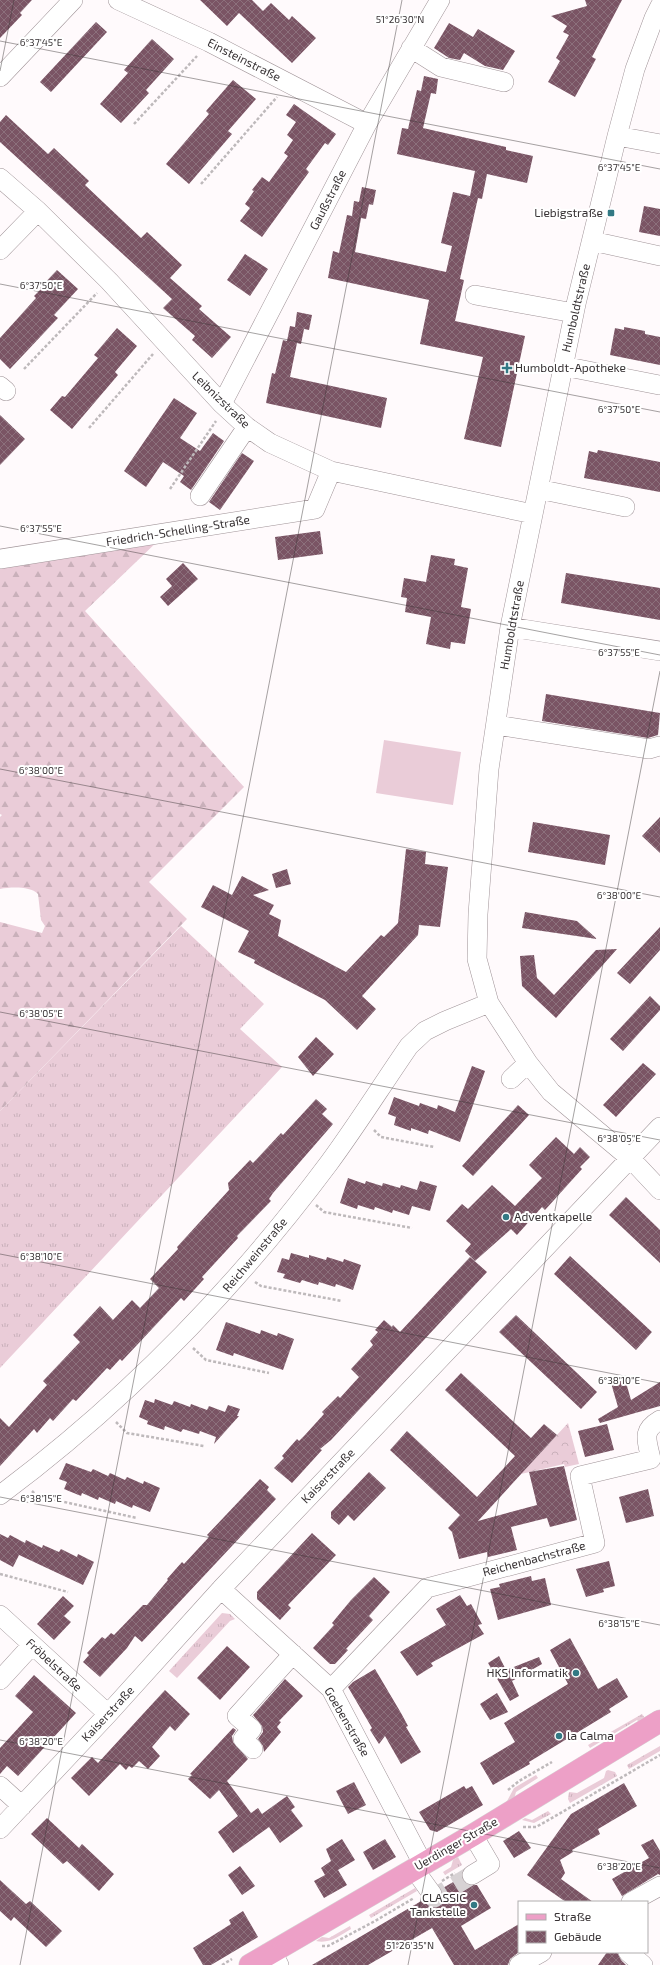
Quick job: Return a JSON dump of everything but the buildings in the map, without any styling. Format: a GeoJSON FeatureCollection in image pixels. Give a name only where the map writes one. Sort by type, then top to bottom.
{"type":"FeatureCollection","features":[{"type":"Feature","properties":{"kind":"main road","name":"Uerdinger Straße"},"geometry":{"type":"LineString","coordinates":[[265,1961],[418,1866],[473,1835],[660,1721]]}},
{"type":"Feature","properties":{"kind":"street"},"geometry":{"type":"LineString","coordinates":[[0,77],[73,0]]}},
{"type":"Feature","properties":{"kind":"street","name":"Einsteinstraße"},"geometry":{"type":"LineString","coordinates":[[118,0],[209,42],[367,124]]}},
{"type":"Feature","properties":{"kind":"street","name":"Gaußstraße"},"geometry":{"type":"LineString","coordinates":[[224,406],[367,124],[440,0]]}},
{"type":"Feature","properties":{"kind":"street","name":"Humboldtstraße"},"geometry":{"type":"LineString","coordinates":[[660,6],[654,18],[636,68],[617,136],[574,313],[510,627],[490,769],[483,847],[477,959],[489,1004],[528,1063],[551,1092],[631,1160],[660,1190]]}},
{"type":"Feature","properties":{"kind":"street"},"geometry":{"type":"LineString","coordinates":[[411,48],[441,67],[504,82]]}},
{"type":"Feature","properties":{"kind":"street"},"geometry":{"type":"LineString","coordinates":[[617,136],[660,144]]}},
{"type":"Feature","properties":{"kind":"street","name":"Leibnizstraße"},"geometry":{"type":"LineString","coordinates":[[0,178],[38,211],[109,281],[224,406],[247,427],[270,443],[331,471],[533,514]]}},
{"type":"Feature","properties":{"kind":"street"},"geometry":{"type":"LineString","coordinates":[[0,250],[38,211]]}},
{"type":"Feature","properties":{"kind":"street"},"geometry":{"type":"LineString","coordinates":[[592,240],[660,256]]}},
{"type":"Feature","properties":{"kind":"street"},"geometry":{"type":"LineString","coordinates":[[475,295],[574,313]]}},
{"type":"Feature","properties":{"kind":"street"},"geometry":{"type":"LineString","coordinates":[[563,366],[659,385]]}},
{"type":"Feature","properties":{"kind":"street"},"geometry":{"type":"LineString","coordinates":[[200,496],[247,427]]}},
{"type":"Feature","properties":{"kind":"street","name":"Friedrich-Schelling-Straße"},"geometry":{"type":"LineString","coordinates":[[0,559],[316,509],[331,471]]}},
{"type":"Feature","properties":{"kind":"street"},"geometry":{"type":"LineString","coordinates":[[538,489],[625,507]]}},
{"type":"Feature","properties":{"kind":"street"},"geometry":{"type":"LineString","coordinates":[[510,627],[660,651]]}},
{"type":"Feature","properties":{"kind":"street"},"geometry":{"type":"LineString","coordinates":[[496,725],[649,749],[660,746]]}},
{"type":"Feature","properties":{"kind":"street","name":"Reichweinstraße"},"geometry":{"type":"LineString","coordinates":[[0,1495],[104,1411],[147,1372],[243,1271],[304,1194],[361,1117],[409,1046],[425,1031],[445,1021],[489,1004]]}},
{"type":"Feature","properties":{"kind":"street"},"geometry":{"type":"LineString","coordinates":[[511,1079],[528,1063]]}},
{"type":"Feature","properties":{"kind":"street","name":"Kaiserstraße"},"geometry":{"type":"LineString","coordinates":[[0,1829],[108,1714],[221,1588],[631,1160],[660,1127]]}},
{"type":"Feature","properties":{"kind":"street","name":"Reichenbachstraße"},"geometry":{"type":"LineString","coordinates":[[331,1689],[427,1588],[595,1543],[580,1476],[651,1458],[646,1437],[648,1429],[660,1420]]}},
{"type":"Feature","properties":{"kind":"street","name":"Goebenstraße"},"geometry":{"type":"LineString","coordinates":[[221,1588],[331,1689],[432,1894]]}},
{"type":"Feature","properties":{"kind":"street","name":"Fröbelstraße"},"geometry":{"type":"LineString","coordinates":[[0,1615],[108,1714]]}},
{"type":"Feature","properties":{"kind":"street"},"geometry":{"type":"LineString","coordinates":[[0,1680],[32,1645]]}},
{"type":"Feature","properties":{"kind":"street"},"geometry":{"type":"LineString","coordinates":[[253,1748],[243,1739],[252,1729],[237,1716],[293,1654]]}},
{"type":"Feature","properties":{"kind":"street"},"geometry":{"type":"LineString","coordinates":[[0,1786],[22,1806]]}},
{"type":"Feature","properties":{"kind":"street"},"geometry":{"type":"LineString","coordinates":[[473,1835],[494,1871],[474,1879]]}},
{"type":"Feature","properties":{"kind":"street"},"geometry":{"type":"LineString","coordinates":[[633,1901],[660,1886]]}},
{"type":"Feature","properties":{"kind":"street"},"geometry":{"type":"LineString","coordinates":[[519,1965],[540,1953]]}},
{"type":"Feature","properties":{"kind":"street"},"geometry":{"type":"LineString","coordinates":[[629,1953],[644,1965]]}},
{"type":"Feature","properties":{"kind":"path"},"geometry":{"type":"LineString","coordinates":[[134,124],[209,42]]}},
{"type":"Feature","properties":{"kind":"path"},"geometry":{"type":"LineString","coordinates":[[201,184],[290,83]]}},
{"type":"Feature","properties":{"kind":"path"},"geometry":{"type":"LineString","coordinates":[[24,369],[109,281]]}},
{"type":"Feature","properties":{"kind":"path"},"geometry":{"type":"LineString","coordinates":[[88,428],[164,341]]}},
{"type":"Feature","properties":{"kind":"path"},"geometry":{"type":"LineString","coordinates":[[170,489],[224,406]]}},
{"type":"Feature","properties":{"kind":"path"},"geometry":{"type":"LineString","coordinates":[[361,1117],[381,1137],[434,1147]]}},
{"type":"Feature","properties":{"kind":"path"},"geometry":{"type":"LineString","coordinates":[[304,1194],[324,1212],[412,1228]]}},
{"type":"Feature","properties":{"kind":"path"},"geometry":{"type":"LineString","coordinates":[[243,1271],[261,1286],[342,1301]]}},
{"type":"Feature","properties":{"kind":"path"},"geometry":{"type":"LineString","coordinates":[[181,1337],[206,1360],[269,1373]]}},
{"type":"Feature","properties":{"kind":"path"},"geometry":{"type":"LineString","coordinates":[[104,1411],[128,1433],[204,1446]]}},
{"type":"Feature","properties":{"kind":"path"},"geometry":{"type":"LineString","coordinates":[[20,1480],[38,1496],[137,1518]]}},
{"type":"Feature","properties":{"kind":"path"},"geometry":{"type":"LineString","coordinates":[[0,1574],[68,1592]]}},
{"type":"Feature","properties":{"kind":"green space"},"geometry":{"type":"Polygon","coordinates":[[[161,538],[85,611],[244,787],[149,882],[187,919],[0,1111],[0,922],[42,933],[45,926],[41,920],[38,894],[35,891],[25,888],[0,889],[0,817],[2,815],[0,814],[0,562],[161,538]]]}},
{"type":"Feature","properties":{"kind":"green space"},"geometry":{"type":"Polygon","coordinates":[[[384,740],[461,752],[453,805],[376,793],[384,740]]]}},
{"type":"Feature","properties":{"kind":"green space"},"geometry":{"type":"Polygon","coordinates":[[[181,926],[264,1004],[240,1029],[282,1067],[0,1368],[0,1111],[181,926]]]}},
{"type":"Feature","properties":{"kind":"green space"},"geometry":{"type":"Polygon","coordinates":[[[568,1423],[579,1464],[565,1467],[564,1464],[521,1474],[568,1423]]]}},
{"type":"Feature","properties":{"kind":"green space"},"geometry":{"type":"Polygon","coordinates":[[[222,1613],[230,1614],[235,1619],[230,1621],[177,1678],[169,1671],[222,1613]]]}},
{"type":"Feature","properties":{"kind":"green space"},"geometry":{"type":"Polygon","coordinates":[[[642,1714],[647,1721],[641,1724],[637,1720],[590,1748],[588,1745],[642,1714]]]}},
{"type":"Feature","properties":{"kind":"green space"},"geometry":{"type":"Polygon","coordinates":[[[660,1746],[660,1751],[629,1769],[627,1765],[660,1746]]]}},
{"type":"Feature","properties":{"kind":"green space"},"geometry":{"type":"Polygon","coordinates":[[[608,1770],[615,1772],[617,1776],[570,1803],[568,1799],[569,1792],[577,1793],[604,1778],[606,1771],[608,1770]]]}},
{"type":"Feature","properties":{"kind":"green space"},"geometry":{"type":"Polygon","coordinates":[[[536,1775],[538,1778],[516,1792],[514,1799],[506,1803],[514,1788],[536,1775]]]}},
{"type":"Feature","properties":{"kind":"green space"},"geometry":{"type":"Polygon","coordinates":[[[548,1811],[551,1814],[534,1823],[522,1820],[525,1818],[532,1820],[548,1811]]]}},
{"type":"Feature","properties":{"kind":"green space"},"geometry":{"type":"Polygon","coordinates":[[[458,1857],[462,1865],[445,1875],[443,1872],[451,1867],[453,1860],[458,1857]]]}},
{"type":"Feature","properties":{"kind":"green space"},"geometry":{"type":"Polygon","coordinates":[[[415,1888],[417,1891],[371,1918],[369,1915],[415,1888]]]}},
{"type":"Feature","properties":{"kind":"green space"},"geometry":{"type":"Polygon","coordinates":[[[350,1926],[351,1929],[334,1939],[321,1942],[316,1941],[322,1937],[329,1938],[350,1926]]]}},
{"type":"Feature","properties":{"kind":"tunnel"},"geometry":{"type":"LineString","coordinates":[[432,1894],[434,1898],[472,1875]]}},
{"type":"Feature","properties":{"kind":"place","name":"Liebigstraße"},"geometry":{"type":"Point","coordinates":[611,213]}},
{"type":"Feature","properties":{"kind":"place","name":"Humboldt-Apotheke"},"geometry":{"type":"Point","coordinates":[507,368]}},
{"type":"Feature","properties":{"kind":"place","name":"Adventkapelle"},"geometry":{"type":"Point","coordinates":[506,1217]}},
{"type":"Feature","properties":{"kind":"place","name":"HKS Informatik"},"geometry":{"type":"Point","coordinates":[576,1673]}},
{"type":"Feature","properties":{"kind":"place","name":"la Calma"},"geometry":{"type":"Point","coordinates":[559,1736]}},
{"type":"Feature","properties":{"kind":"place","name":"CLASSIC Tankstelle"},"geometry":{"type":"Point","coordinates":[474,1905]}}]}
